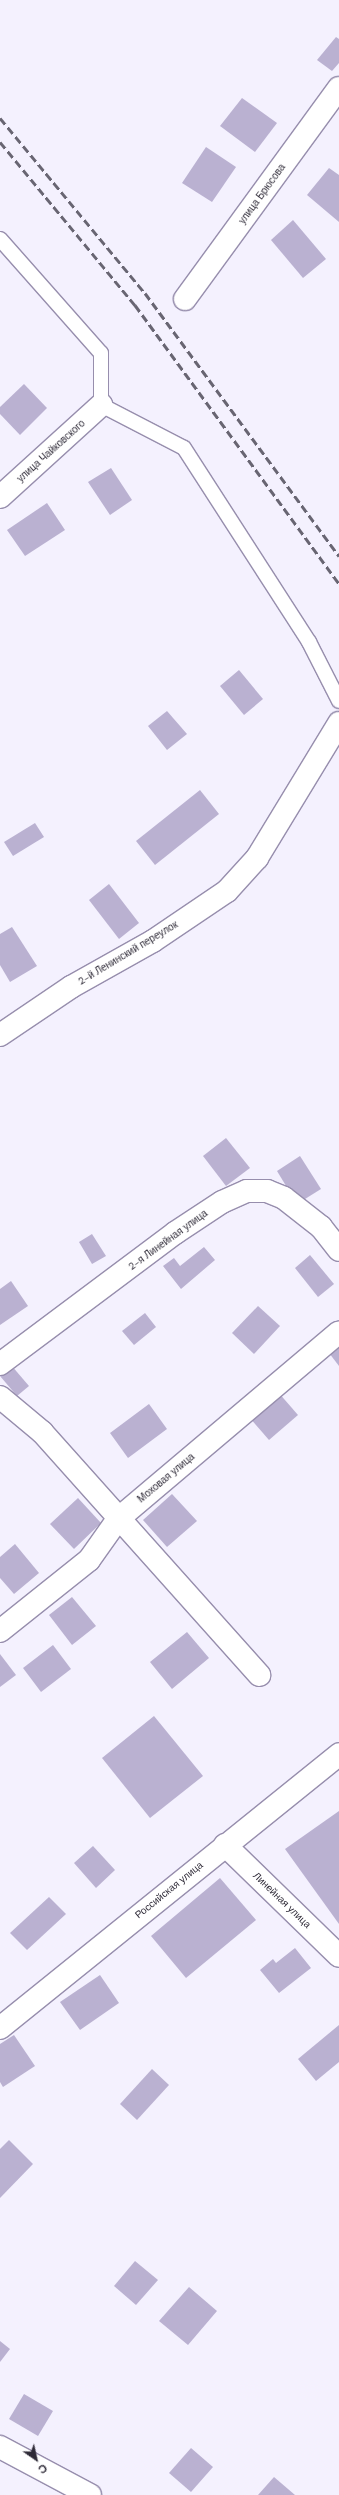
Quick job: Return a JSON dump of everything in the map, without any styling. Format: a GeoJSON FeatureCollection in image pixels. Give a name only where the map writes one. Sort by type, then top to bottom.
{"type":"FeatureCollection","features":[{"type":"Feature","properties":{"kind":"street","name":"улица Брюсова"},"geometry":{"type":"LineString","coordinates":[[185,300],[339,88]]}},
{"type":"Feature","properties":{"kind":"street","name":"улица Чайковского"},"geometry":{"type":"LineString","coordinates":[[0,497],[101,405]]}},
{"type":"Feature","properties":{"kind":"street","name":"2-й Ленинский переулок"},"geometry":{"type":"LineString","coordinates":[[0,1035],[70,987],[153,941],[227,891],[257,858],[339,722]]}},
{"type":"Feature","properties":{"kind":"street","name":"2-я Линейная улица"},"geometry":{"type":"LineString","coordinates":[[0,1364],[175,1233],[222,1202],[247,1191],[267,1191],[284,1198],[321,1227],[339,1250]]}},
{"type":"Feature","properties":{"kind":"street","name":"Моховая улица"},"geometry":{"type":"LineString","coordinates":[[0,1631],[89,1560],[118,1519],[339,1332]]}},
{"type":"Feature","properties":{"kind":"street"},"geometry":{"type":"LineString","coordinates":[[0,1397],[42,1432],[118,1519],[259,1675]]}},
{"type":"Feature","properties":{"kind":"street","name":"Российская улица"},"geometry":{"type":"LineString","coordinates":[[0,2028],[339,1754]]}},
{"type":"Feature","properties":{"kind":"street","name":"Линейная улица"},"geometry":{"type":"LineString","coordinates":[[225,1845],[339,1956]]}},
{"type":"Feature","properties":{"kind":"street"},"geometry":{"type":"LineString","coordinates":[[0,2447],[90,2495]]}},
{"type":"Feature","properties":{"kind":"lane"},"geometry":{"type":"LineString","coordinates":[[0,239],[101,353],[101,405],[184,448],[309,642],[339,701]]}},
{"type":"Feature","properties":{"kind":"building"},"geometry":{"type":"Polygon","coordinates":[[[336,37],[339,39],[339,63],[332,71],[317,60],[336,37]]]}},
{"type":"Feature","properties":{"kind":"building"},"geometry":{"type":"Polygon","coordinates":[[[242,98],[277,123],[255,152],[220,126],[242,98]]]}},
{"type":"Feature","properties":{"kind":"building"},"geometry":{"type":"Polygon","coordinates":[[[206,147],[236,167],[212,202],[182,183],[206,147]]]}},
{"type":"Feature","properties":{"kind":"building"},"geometry":{"type":"Polygon","coordinates":[[[329,168],[339,175],[339,222],[307,195],[329,168]]]}},
{"type":"Feature","properties":{"kind":"building"},"geometry":{"type":"Polygon","coordinates":[[[293,220],[326,259],[303,278],[271,240],[293,220]]]}},
{"type":"Feature","properties":{"kind":"building"},"geometry":{"type":"Polygon","coordinates":[[[24,384],[47,408],[20,435],[0,414],[0,407],[24,384]]]}},
{"type":"Feature","properties":{"kind":"building"},"geometry":{"type":"Polygon","coordinates":[[[111,468],[132,500],[110,515],[88,482],[111,468]]]}},
{"type":"Feature","properties":{"kind":"building"},"geometry":{"type":"Polygon","coordinates":[[[47,503],[65,530],[25,556],[7,530],[47,503]]]}},
{"type":"Feature","properties":{"kind":"building"},"geometry":{"type":"Polygon","coordinates":[[[239,670],[263,699],[244,715],[220,686],[239,670]]]}},
{"type":"Feature","properties":{"kind":"building"},"geometry":{"type":"Polygon","coordinates":[[[167,711],[187,734],[167,750],[148,726],[167,711]]]}},
{"type":"Feature","properties":{"kind":"building"},"geometry":{"type":"Polygon","coordinates":[[[200,790],[219,814],[155,865],[136,841],[200,790]]]}},
{"type":"Feature","properties":{"kind":"building"},"geometry":{"type":"Polygon","coordinates":[[[35,823],[44,837],[13,856],[4,842],[35,823]]]}},
{"type":"Feature","properties":{"kind":"building"},"geometry":{"type":"Polygon","coordinates":[[[109,884],[139,923],[119,939],[89,900],[109,884]]]}},
{"type":"Feature","properties":{"kind":"building"},"geometry":{"type":"Polygon","coordinates":[[[12,927],[37,966],[10,982],[0,965],[0,934],[12,927]]]}},
{"type":"Feature","properties":{"kind":"building"},"geometry":{"type":"Polygon","coordinates":[[[226,1138],[250,1168],[226,1186],[203,1156],[226,1138]]]}},
{"type":"Feature","properties":{"kind":"building"},"geometry":{"type":"Polygon","coordinates":[[[300,1156],[321,1189],[297,1204],[277,1171],[300,1156]]]}},
{"type":"Feature","properties":{"kind":"building"},"geometry":{"type":"Polygon","coordinates":[[[92,1234],[106,1256],[92,1264],[79,1242],[92,1234]]]}},
{"type":"Feature","properties":{"kind":"building"},"geometry":{"type":"Polygon","coordinates":[[[204,1247],[215,1260],[181,1289],[163,1266],[174,1258],[180,1266],[204,1247]]]}},
{"type":"Feature","properties":{"kind":"building"},"geometry":{"type":"Polygon","coordinates":[[[310,1255],[334,1284],[318,1297],[295,1268],[310,1255]]]}},
{"type":"Feature","properties":{"kind":"building"},"geometry":{"type":"Polygon","coordinates":[[[11,1281],[28,1306],[0,1325],[0,1289],[11,1281]]]}},
{"type":"Feature","properties":{"kind":"building"},"geometry":{"type":"Polygon","coordinates":[[[258,1306],[280,1326],[254,1354],[232,1333],[258,1306]]]}},
{"type":"Feature","properties":{"kind":"building"},"geometry":{"type":"Polygon","coordinates":[[[145,1313],[156,1327],[134,1345],[122,1331],[145,1313]]]}},
{"type":"Feature","properties":{"kind":"building"},"geometry":{"type":"Polygon","coordinates":[[[339,1339],[339,1366],[326,1349],[339,1339]]]}},
{"type":"Feature","properties":{"kind":"building"},"geometry":{"type":"Polygon","coordinates":[[[11,1365],[29,1386],[17,1396],[0,1376],[11,1365]]]}},
{"type":"Feature","properties":{"kind":"building"},"geometry":{"type":"Polygon","coordinates":[[[278,1392],[298,1415],[269,1440],[249,1417],[278,1392]]]}},
{"type":"Feature","properties":{"kind":"building"},"geometry":{"type":"Polygon","coordinates":[[[149,1404],[167,1429],[128,1458],[110,1433],[149,1404]]]}},
{"type":"Feature","properties":{"kind":"building"},"geometry":{"type":"Polygon","coordinates":[[[172,1494],[197,1521],[167,1547],[143,1520],[172,1494]]]}},
{"type":"Feature","properties":{"kind":"building"},"geometry":{"type":"Polygon","coordinates":[[[78,1498],[101,1523],[74,1549],[50,1524],[78,1498]]]}},
{"type":"Feature","properties":{"kind":"building"},"geometry":{"type":"Polygon","coordinates":[[[15,1544],[39,1573],[14,1594],[0,1578],[0,1557],[15,1544]]]}},
{"type":"Feature","properties":{"kind":"building"},"geometry":{"type":"Polygon","coordinates":[[[72,1597],[96,1626],[72,1645],[49,1615],[72,1597]]]}},
{"type":"Feature","properties":{"kind":"building"},"geometry":{"type":"Polygon","coordinates":[[[187,1632],[209,1658],[172,1689],[150,1662],[187,1632]]]}},
{"type":"Feature","properties":{"kind":"building"},"geometry":{"type":"Polygon","coordinates":[[[53,1645],[71,1669],[41,1692],[23,1668],[53,1645]]]}},
{"type":"Feature","properties":{"kind":"building"},"geometry":{"type":"Polygon","coordinates":[[[0,1654],[16,1675],[0,1687],[0,1654]]]}},
{"type":"Feature","properties":{"kind":"building"},"geometry":{"type":"Polygon","coordinates":[[[154,1716],[203,1776],[150,1818],[102,1758],[154,1716]]]}},
{"type":"Feature","properties":{"kind":"building"},"geometry":{"type":"Polygon","coordinates":[[[339,1811],[339,1924],[285,1849],[339,1811]]]}},
{"type":"Feature","properties":{"kind":"building"},"geometry":{"type":"Polygon","coordinates":[[[93,1846],[115,1870],[96,1888],[74,1863],[93,1846]]]}},
{"type":"Feature","properties":{"kind":"building"},"geometry":{"type":"Polygon","coordinates":[[[220,1878],[256,1920],[186,1978],[151,1936],[220,1878]]]}},
{"type":"Feature","properties":{"kind":"building"},"geometry":{"type":"Polygon","coordinates":[[[49,1897],[66,1914],[27,1950],[10,1933],[49,1897]]]}},
{"type":"Feature","properties":{"kind":"building"},"geometry":{"type":"Polygon","coordinates":[[[295,1948],[311,1968],[279,1993],[260,1970],[273,1959],[276,1963],[295,1948]]]}},
{"type":"Feature","properties":{"kind":"building"},"geometry":{"type":"Polygon","coordinates":[[[100,1975],[119,2003],[80,2030],[60,2002],[100,1975]]]}},
{"type":"Feature","properties":{"kind":"building"},"geometry":{"type":"Polygon","coordinates":[[[339,2025],[339,2062],[316,2081],[298,2059],[339,2025]]]}},
{"type":"Feature","properties":{"kind":"building"},"geometry":{"type":"Polygon","coordinates":[[[14,2035],[35,2066],[3,2087],[0,2082],[0,2044],[14,2035]]]}},
{"type":"Feature","properties":{"kind":"building"},"geometry":{"type":"Polygon","coordinates":[[[152,2069],[169,2085],[137,2120],[120,2104],[152,2069]]]}},
{"type":"Feature","properties":{"kind":"building"},"geometry":{"type":"Polygon","coordinates":[[[9,2140],[33,2164],[0,2198],[0,2149],[9,2140]]]}},
{"type":"Feature","properties":{"kind":"building"},"geometry":{"type":"Polygon","coordinates":[[[135,2261],[158,2280],[136,2305],[114,2286],[135,2261]]]}},
{"type":"Feature","properties":{"kind":"building"},"geometry":{"type":"Polygon","coordinates":[[[189,2287],[217,2311],[188,2345],[159,2321],[189,2287]]]}},
{"type":"Feature","properties":{"kind":"building"},"geometry":{"type":"Polygon","coordinates":[[[0,2341],[10,2349],[0,2362],[0,2341]]]}},
{"type":"Feature","properties":{"kind":"building"},"geometry":{"type":"Polygon","coordinates":[[[24,2394],[53,2411],[38,2436],[9,2419],[24,2394]]]}},
{"type":"Feature","properties":{"kind":"building"},"geometry":{"type":"Polygon","coordinates":[[[191,2448],[213,2467],[191,2492],[169,2473],[191,2448]]]}},
{"type":"Feature","properties":{"kind":"building"},"geometry":{"type":"Polygon","coordinates":[[[274,2477],[295,2495],[258,2495],[274,2477]]]}},
{"type":"Feature","properties":{"kind":"railway"},"geometry":{"type":"LineString","coordinates":[[0,118],[145,293],[339,556]]}},
{"type":"Feature","properties":{"kind":"railway"},"geometry":{"type":"LineString","coordinates":[[0,142],[135,305],[339,584]]}}]}
